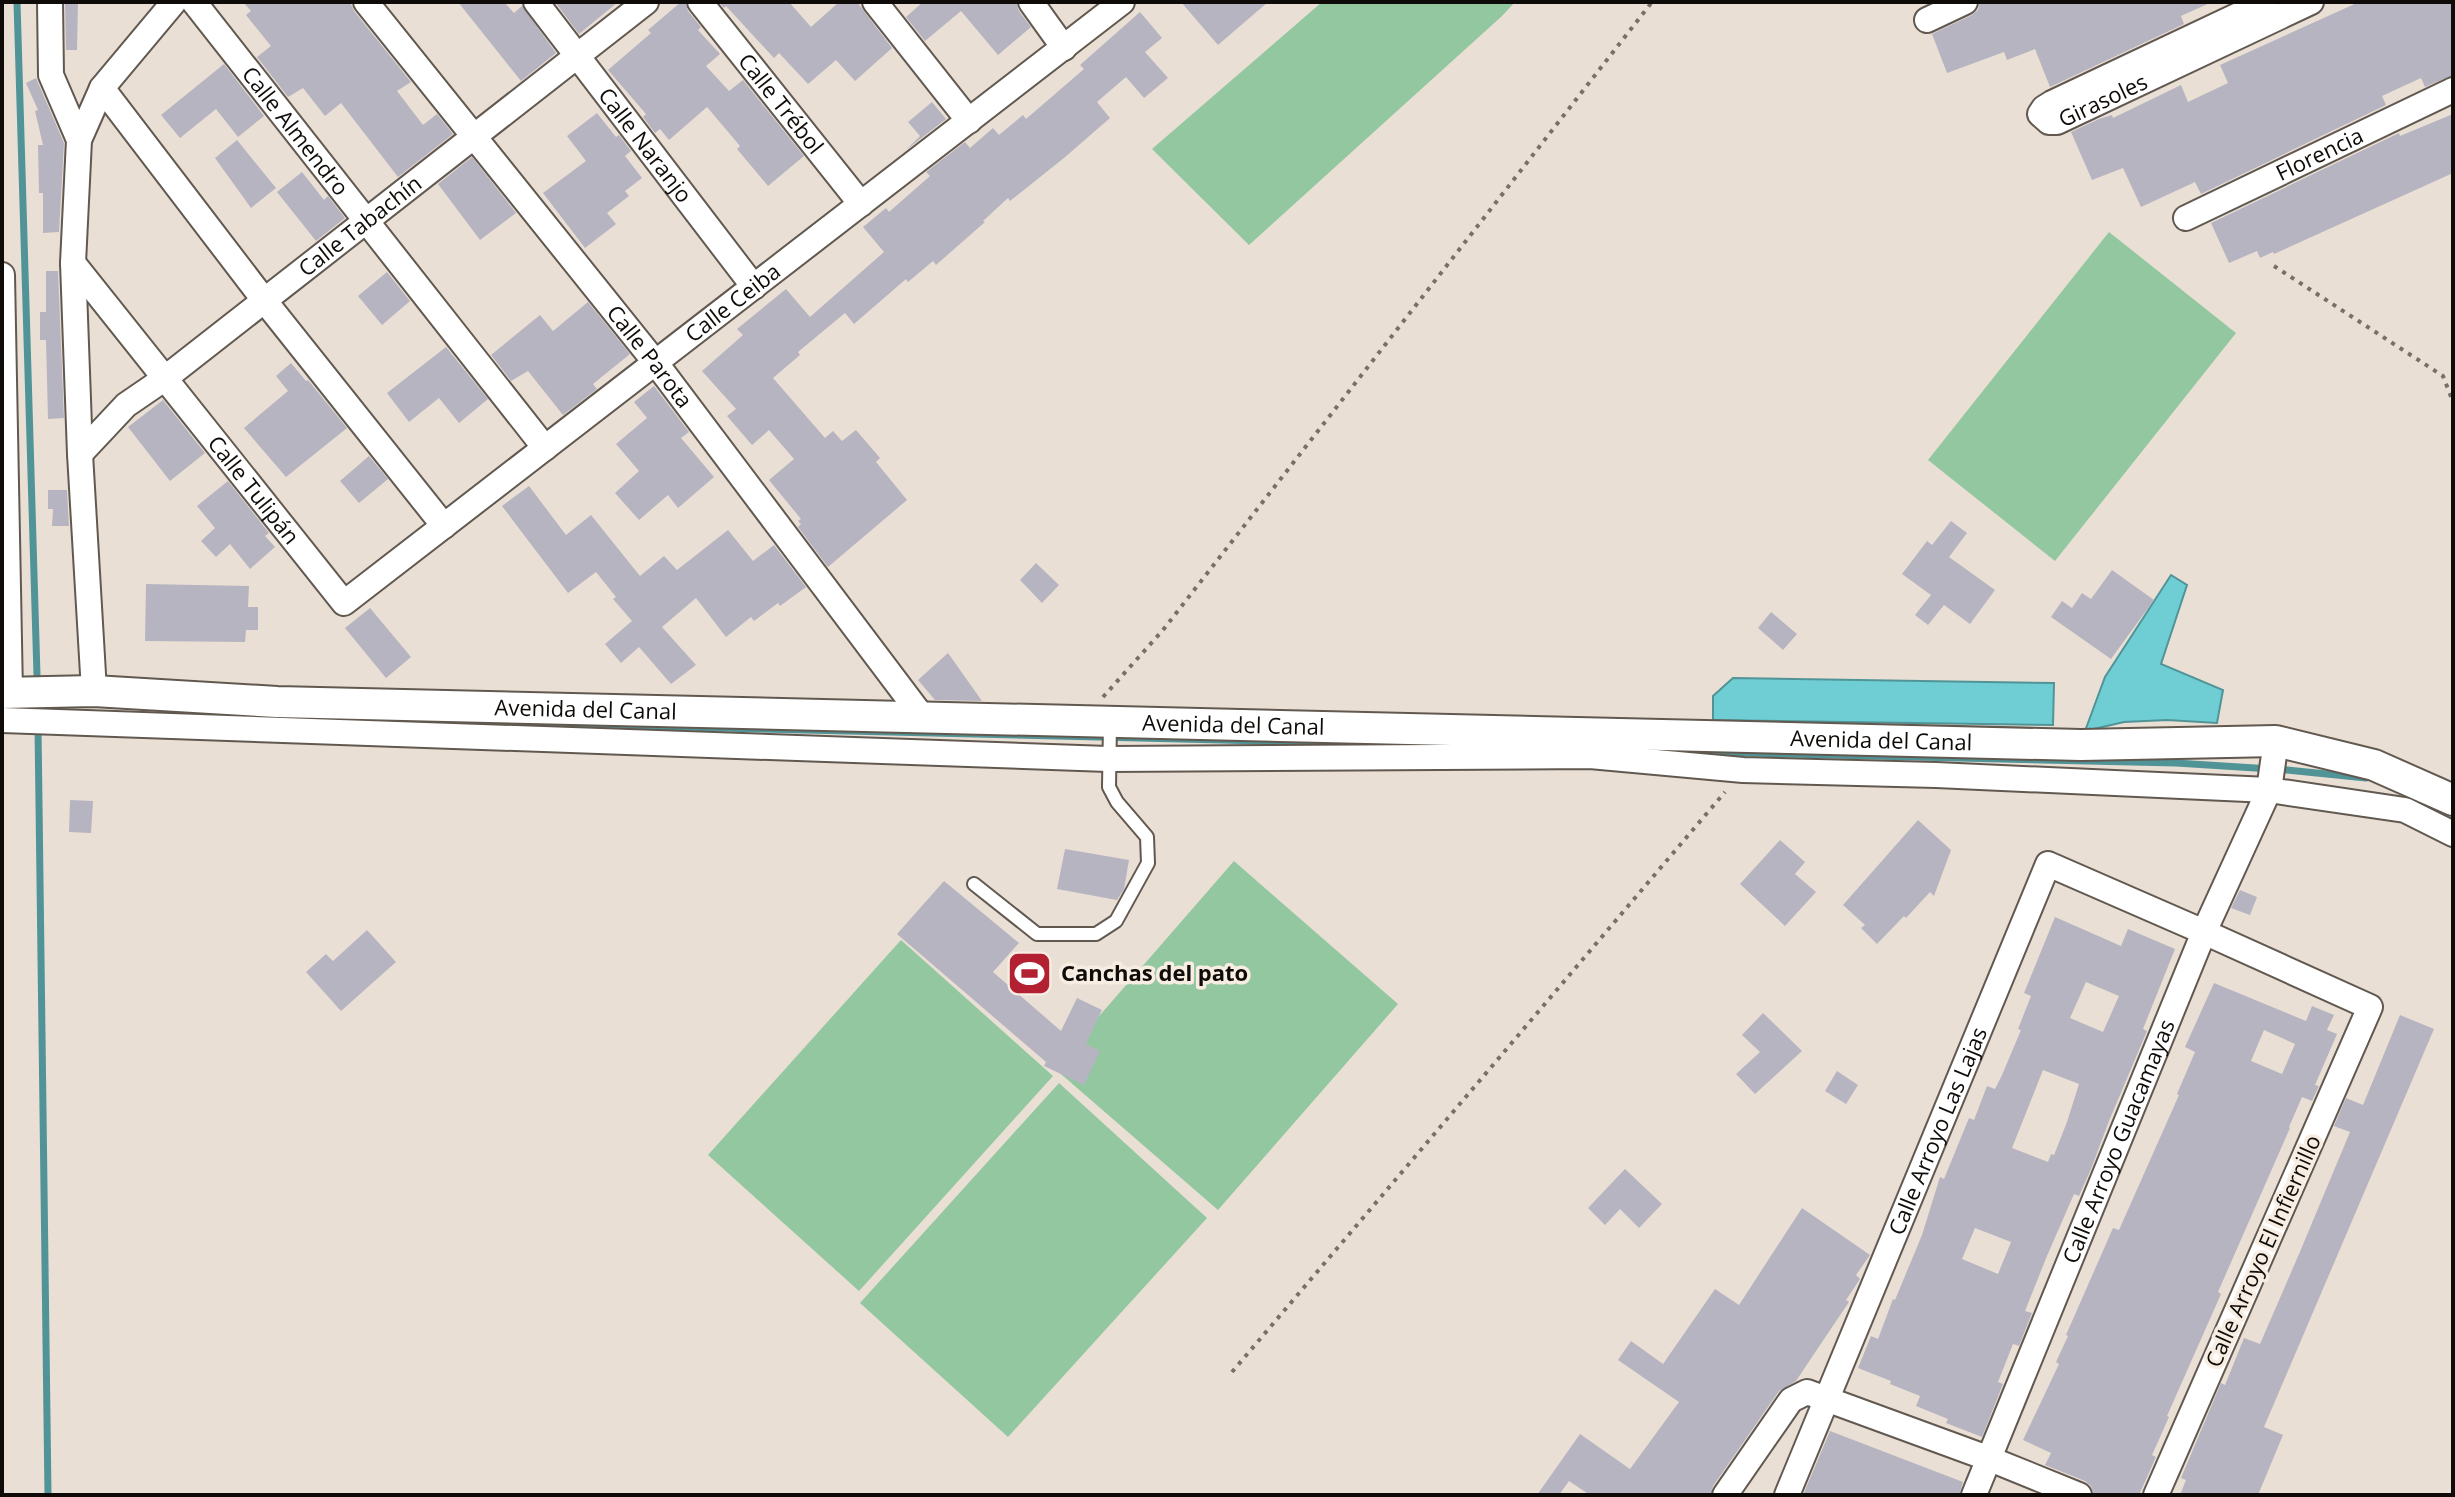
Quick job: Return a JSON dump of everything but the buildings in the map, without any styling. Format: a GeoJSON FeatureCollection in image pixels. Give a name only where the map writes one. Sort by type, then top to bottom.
{"type":"FeatureCollection","features":[{"type":"Feature","properties":{"kind":"street"},"geometry":{"type":"LineString","coordinates":[[50,2],[51,75],[79,140]]}},
{"type":"Feature","properties":{"kind":"street"},"geometry":{"type":"LineString","coordinates":[[94,691],[73,263],[79,140],[102,88],[174,2]]}},
{"type":"Feature","properties":{"kind":"street","name":"Calle Almendro"},"geometry":{"type":"LineString","coordinates":[[194,2],[545,448]]}},
{"type":"Feature","properties":{"kind":"street","name":"Calle Parota"},"geometry":{"type":"LineString","coordinates":[[366,2],[655,362],[924,719]]}},
{"type":"Feature","properties":{"kind":"street","name":"Calle Naranjo"},"geometry":{"type":"LineString","coordinates":[[536,2],[754,287]]}},
{"type":"Feature","properties":{"kind":"street","name":"Calle Tabachín"},"geometry":{"type":"LineString","coordinates":[[80,454],[126,405],[164,379],[646,2]]}},
{"type":"Feature","properties":{"kind":"street","name":"Calle Trébol"},"geometry":{"type":"LineString","coordinates":[[700,2],[861,204]]}},
{"type":"Feature","properties":{"kind":"street"},"geometry":{"type":"LineString","coordinates":[[875,2],[969,121]]}},
{"type":"Feature","properties":{"kind":"street"},"geometry":{"type":"LineString","coordinates":[[1031,2],[1064,48]]}},
{"type":"Feature","properties":{"kind":"street","name":"Calle Ceiba"},"geometry":{"type":"LineString","coordinates":[[344,603],[1122,2]]}},
{"type":"Feature","properties":{"kind":"street"},"geometry":{"type":"LineString","coordinates":[[1927,20],[1965,2]]}},
{"type":"Feature","properties":{"kind":"street","name":"Girasoles"},"geometry":{"type":"LineString","coordinates":[[2266,2],[2052,103],[2040,114],[2049,122],[2057,122],[2311,2]]}},
{"type":"Feature","properties":{"kind":"street"},"geometry":{"type":"LineString","coordinates":[[102,88],[264,300],[444,526]]}},
{"type":"Feature","properties":{"kind":"street","name":"Florencia"},"geometry":{"type":"LineString","coordinates":[[2186,218],[2453,90]]}},
{"type":"Feature","properties":{"kind":"street","name":"Calle Tulipán"},"geometry":{"type":"LineString","coordinates":[[73,263],[344,603]]}},
{"type":"Feature","properties":{"kind":"street"},"geometry":{"type":"LineString","coordinates":[[2,275],[5,702],[1104,733],[1590,756],[1743,770],[1936,775],[2273,765],[2405,810],[2453,834]]}},
{"type":"Feature","properties":{"kind":"street","name":"Avenida del Canal"},"geometry":{"type":"LineString","coordinates":[[5,702],[94,691],[292,702],[924,719],[1104,733],[2081,745],[2273,765],[2374,765],[2453,800]]}},
{"type":"Feature","properties":{"kind":"street","name":"Calle Arroyo Guacamayas"},"geometry":{"type":"LineString","coordinates":[[1974,1495],[2273,765]]}},
{"type":"Feature","properties":{"kind":"street","name":"Calle Arroyo Las Lajas"},"geometry":{"type":"LineString","coordinates":[[1787,1495],[2048,864],[2204,932]]}},
{"type":"Feature","properties":{"kind":"street","name":"Calle Arroyo El Infiernillo"},"geometry":{"type":"LineString","coordinates":[[2156,1495],[2370,1007],[2204,932]]}},
{"type":"Feature","properties":{"kind":"street"},"geometry":{"type":"LineString","coordinates":[[1725,1495],[1791,1400],[1807,1392],[2079,1495]]}},
{"type":"Feature","properties":{"kind":"lane"},"geometry":{"type":"LineString","coordinates":[[974,884],[1037,934],[1096,934],[1116,921],[1148,863],[1147,837],[1117,802],[1109,787],[1104,733]]}},
{"type":"Feature","properties":{"kind":"path"},"geometry":{"type":"LineString","coordinates":[[1104,733],[1163,630],[1652,2]]}},
{"type":"Feature","properties":{"kind":"path"},"geometry":{"type":"LineString","coordinates":[[2274,266],[2443,376],[2453,402]]}},
{"type":"Feature","properties":{"kind":"path"},"geometry":{"type":"LineString","coordinates":[[1232,1372],[1743,770]]}},
{"type":"Feature","properties":{"kind":"green space"},"geometry":{"type":"Polygon","coordinates":[[[1322,2],[1515,2],[1249,245],[1152,149],[1322,2]]]}},
{"type":"Feature","properties":{"kind":"green space"},"geometry":{"type":"Polygon","coordinates":[[[2109,232],[2236,333],[2055,561],[1928,460],[2109,232]]]}},
{"type":"Feature","properties":{"kind":"green space"},"geometry":{"type":"Polygon","coordinates":[[[1234,861],[1398,1004],[1218,1210],[1054,1068],[1234,861]]]}},
{"type":"Feature","properties":{"kind":"green space"},"geometry":{"type":"Polygon","coordinates":[[[901,940],[1053,1076],[859,1291],[708,1155],[901,940]]]}},
{"type":"Feature","properties":{"kind":"green space"},"geometry":{"type":"Polygon","coordinates":[[[1059,1083],[1207,1218],[1008,1437],[860,1303],[1059,1083]]]}},
{"type":"Feature","properties":{"kind":"water"},"geometry":{"type":"Polygon","coordinates":[[[2171,575],[2187,585],[2161,664],[2223,690],[2217,723],[2167,720],[2124,722],[2085,731],[2105,677],[2171,575]]]}},
{"type":"Feature","properties":{"kind":"water"},"geometry":{"type":"Polygon","coordinates":[[[1733,678],[2054,683],[2053,725],[1713,720],[1713,696],[1733,678]]]}},
{"type":"Feature","properties":{"kind":"waterway"},"geometry":{"type":"LineString","coordinates":[[17,2],[37,675]]}},
{"type":"Feature","properties":{"kind":"waterway"},"geometry":{"type":"LineString","coordinates":[[220,716],[1431,745]]}},
{"type":"Feature","properties":{"kind":"waterway"},"geometry":{"type":"LineString","coordinates":[[38,727],[48,1495]]}},
{"type":"Feature","properties":{"kind":"waterway"},"geometry":{"type":"LineString","coordinates":[[1660,751],[2176,763],[2366,778]]}},
{"type":"Feature","properties":{"kind":"place","name":"Canchas del pato"},"geometry":{"type":"Point","coordinates":[1030,973]}}]}
